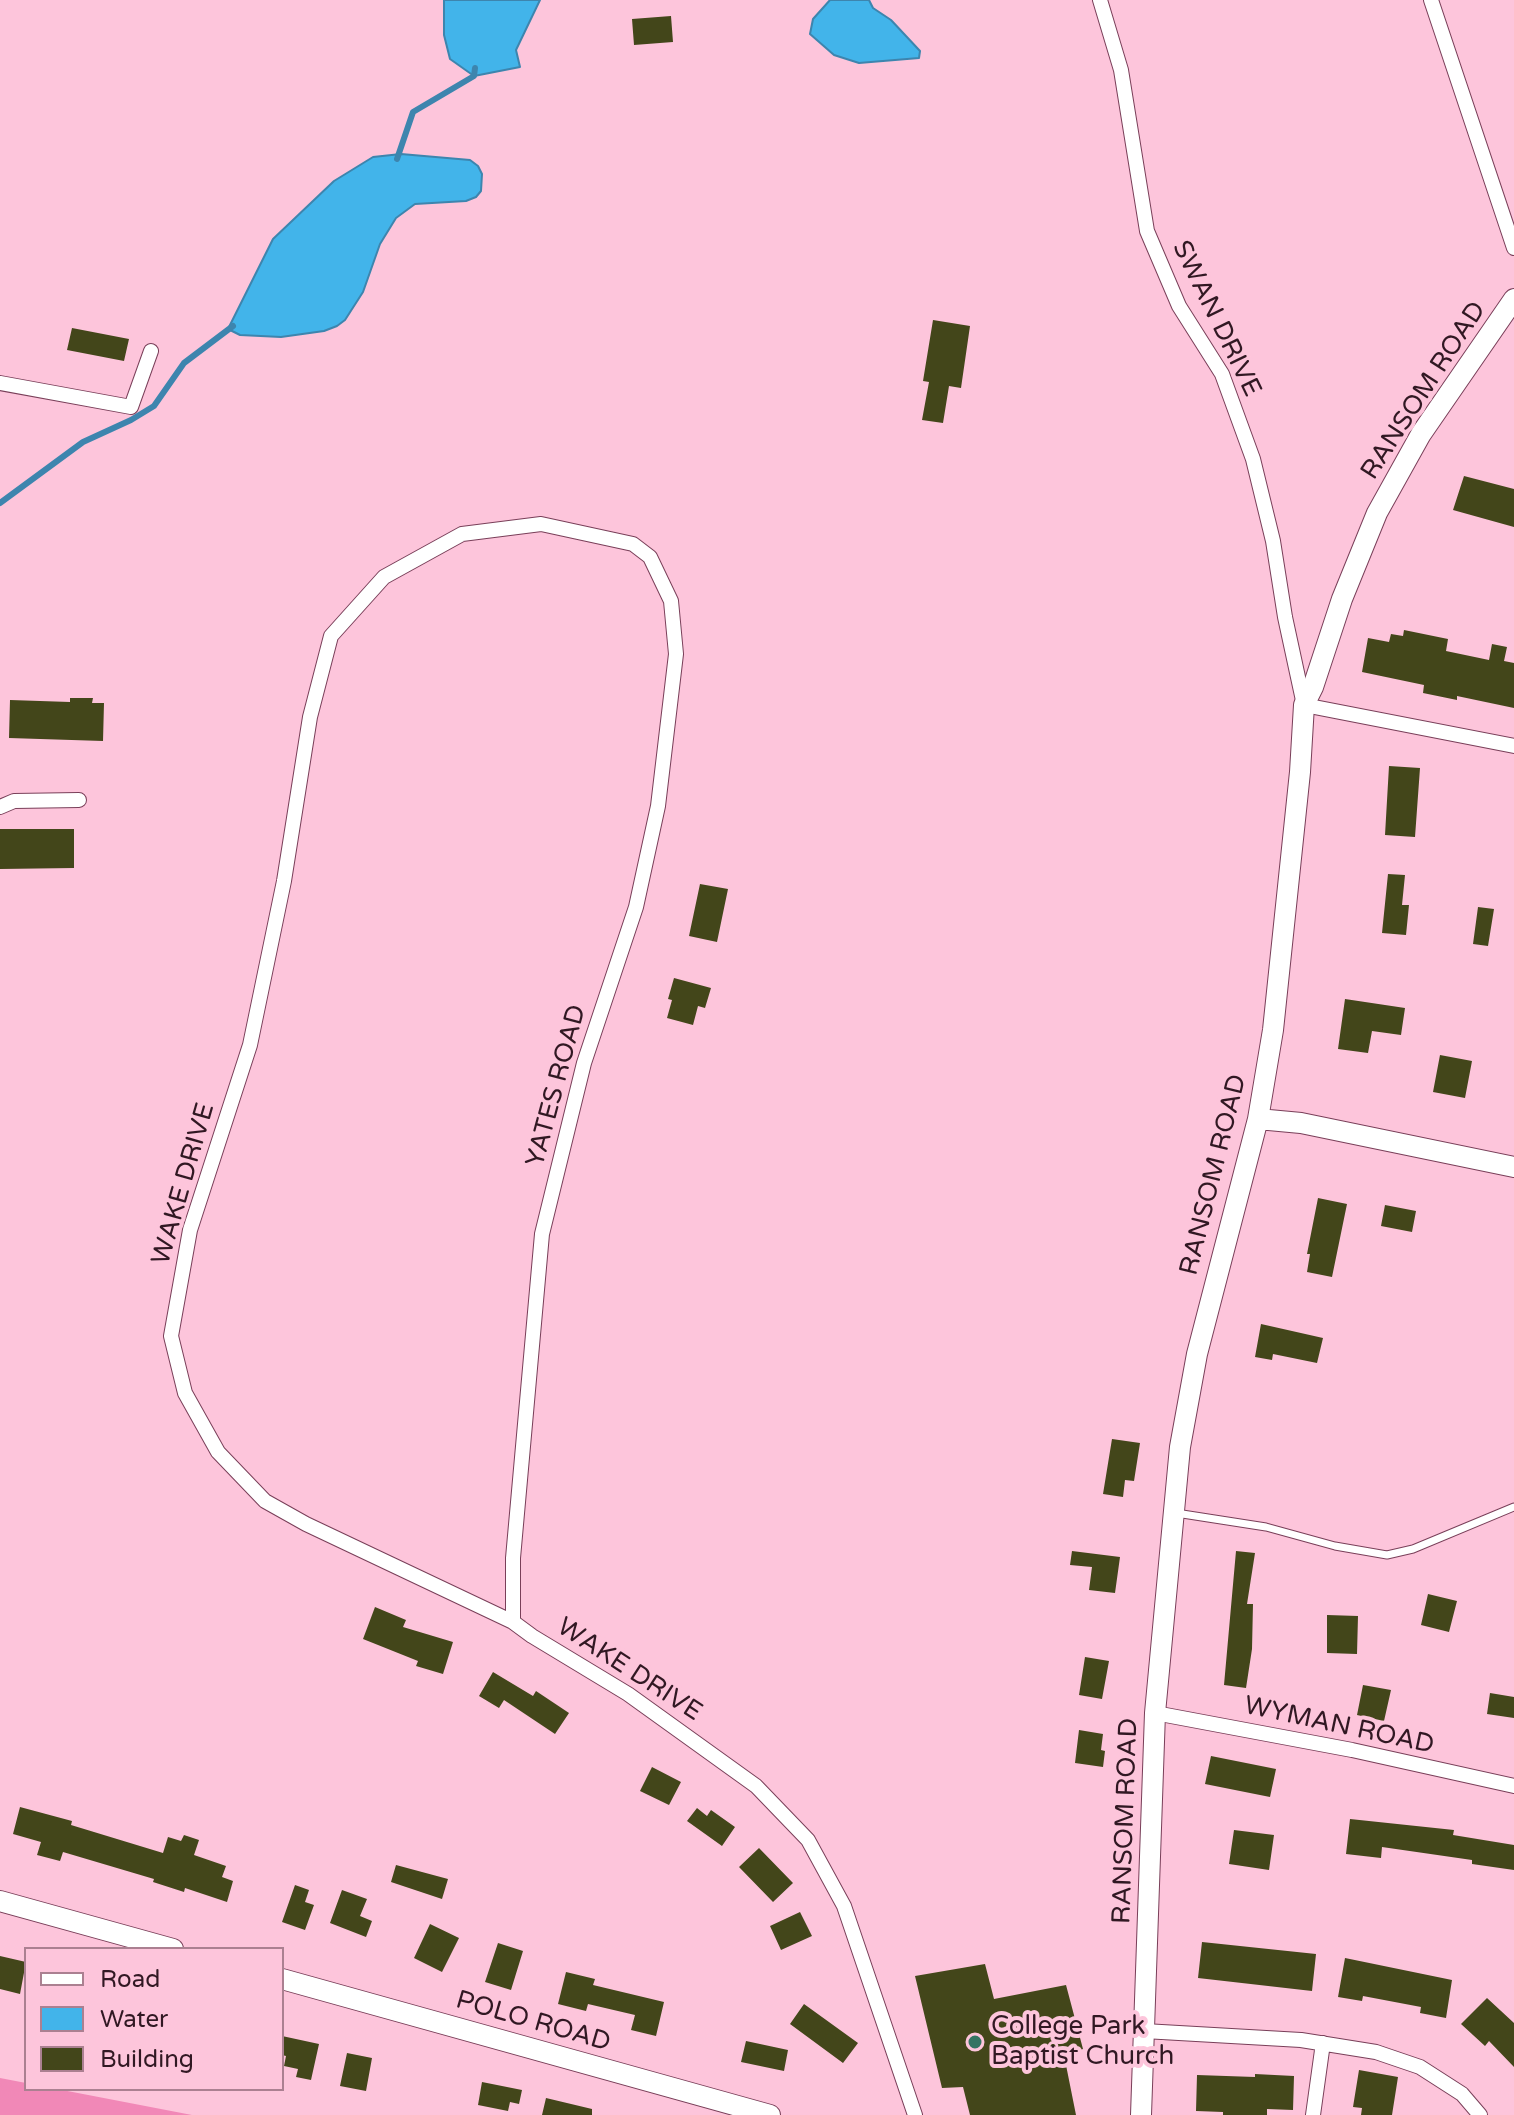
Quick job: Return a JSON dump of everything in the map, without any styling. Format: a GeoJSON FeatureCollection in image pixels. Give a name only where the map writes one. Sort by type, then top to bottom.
{"type":"FeatureCollection","features":[{"type":"Feature","properties":{"kind":"street","name":"SWAN DRIVE"},"geometry":{"type":"LineString","coordinates":[[1100,0],[1121,70],[1147,231],[1179,306],[1222,374],[1253,459],[1273,541],[1304,705]]}},
{"type":"Feature","properties":{"kind":"street"},"geometry":{"type":"LineString","coordinates":[[1431,0],[1514,248]]}},
{"type":"Feature","properties":{"kind":"street","name":"RANSOM ROAD"},"geometry":{"type":"LineString","coordinates":[[1141,2115],[1155,1713],[1180,1447],[1197,1354],[1258,1119],[1275,1016],[1304,705],[1377,513],[1421,434],[1514,299]]}},
{"type":"Feature","properties":{"kind":"street"},"geometry":{"type":"LineString","coordinates":[[0,383],[131,407],[151,351]]}},
{"type":"Feature","properties":{"kind":"street","name":"WAKE DRIVE"},"geometry":{"type":"LineString","coordinates":[[657,571],[650,557],[633,544],[541,524],[462,534],[384,577],[331,636],[310,717],[284,881],[250,1045],[190,1230],[171,1336],[185,1393],[206,1431],[218,1452],[265,1501],[306,1524],[513,1622],[628,1694],[756,1786],[808,1840],[844,1906],[915,2115]]}},
{"type":"Feature","properties":{"kind":"street","name":"YATES ROAD"},"geometry":{"type":"LineString","coordinates":[[513,1622],[513,1558],[542,1234],[584,1063],[636,907],[658,806],[676,654],[671,601],[657,571]]}},
{"type":"Feature","properties":{"kind":"street"},"geometry":{"type":"LineString","coordinates":[[1304,705],[1514,746]]}},
{"type":"Feature","properties":{"kind":"street"},"geometry":{"type":"LineString","coordinates":[[0,807],[14,801],[79,800]]}},
{"type":"Feature","properties":{"kind":"street"},"geometry":{"type":"LineString","coordinates":[[1258,1119],[1301,1123],[1514,1167]]}},
{"type":"Feature","properties":{"kind":"street","name":"WYMAN ROAD"},"geometry":{"type":"LineString","coordinates":[[1155,1713],[1352,1750],[1514,1786]]}},
{"type":"Feature","properties":{"kind":"street"},"geometry":{"type":"LineString","coordinates":[[0,1901],[166,1947]]}},
{"type":"Feature","properties":{"kind":"street","name":"POLO ROAD"},"geometry":{"type":"LineString","coordinates":[[284,1980],[770,2115]]}},
{"type":"Feature","properties":{"kind":"street"},"geometry":{"type":"LineString","coordinates":[[1144,2031],[1323,2043],[1376,2052],[1420,2067],[1462,2094],[1480,2115]]}},
{"type":"Feature","properties":{"kind":"street"},"geometry":{"type":"LineString","coordinates":[[1313,2115],[1323,2043]]}},
{"type":"Feature","properties":{"kind":"lane"},"geometry":{"type":"LineString","coordinates":[[1173,1512],[1266,1527],[1335,1546],[1387,1555],[1413,1549],[1514,1507]]}},
{"type":"Feature","properties":{"kind":"shaded area"},"geometry":{"type":"Polygon","coordinates":[[[0,2078],[24,2083],[24,2091],[67,2091],[192,2115],[0,2115],[0,2078]]]}},
{"type":"Feature","properties":{"kind":"water"},"geometry":{"type":"Polygon","coordinates":[[[444,0],[540,0],[516,50],[520,67],[474,76],[450,59],[444,35],[444,0]]]}},
{"type":"Feature","properties":{"kind":"water"},"geometry":{"type":"Polygon","coordinates":[[[830,0],[869,0],[873,8],[891,20],[920,51],[919,58],[859,63],[834,55],[810,34],[813,19],[830,0]]]}},
{"type":"Feature","properties":{"kind":"water"},"geometry":{"type":"Polygon","coordinates":[[[401,154],[470,160],[482,174],[481,191],[466,201],[415,204],[396,218],[380,244],[363,292],[345,320],[337,326],[324,331],[281,337],[240,335],[228,329],[273,239],[334,181],[373,157],[401,154]]]}},
{"type":"Feature","properties":{"kind":"building"},"geometry":{"type":"Polygon","coordinates":[[[671,16],[673,42],[634,45],[632,19],[671,16]]]}},
{"type":"Feature","properties":{"kind":"building"},"geometry":{"type":"Polygon","coordinates":[[[933,320],[970,326],[961,388],[949,386],[943,423],[922,420],[929,382],[923,381],[933,320]]]}},
{"type":"Feature","properties":{"kind":"building"},"geometry":{"type":"Polygon","coordinates":[[[72,328],[129,339],[124,361],[67,350],[72,328]]]}},
{"type":"Feature","properties":{"kind":"building"},"geometry":{"type":"Polygon","coordinates":[[[1464,476],[1514,489],[1514,527],[1453,510],[1464,476]]]}},
{"type":"Feature","properties":{"kind":"building"},"geometry":{"type":"Polygon","coordinates":[[[1404,630],[1448,639],[1446,651],[1489,660],[1492,644],[1507,647],[1504,661],[1514,663],[1514,708],[1457,696],[1457,700],[1423,693],[1424,685],[1362,672],[1368,638],[1389,642],[1391,634],[1403,636],[1404,630]]]}},
{"type":"Feature","properties":{"kind":"building"},"geometry":{"type":"Polygon","coordinates":[[[70,698],[93,698],[92,703],[104,703],[103,741],[9,738],[10,700],[70,702],[70,698]]]}},
{"type":"Feature","properties":{"kind":"building"},"geometry":{"type":"Polygon","coordinates":[[[1389,766],[1420,768],[1415,837],[1385,835],[1389,766]]]}},
{"type":"Feature","properties":{"kind":"building"},"geometry":{"type":"Polygon","coordinates":[[[0,829],[74,829],[74,868],[0,869],[0,829]]]}},
{"type":"Feature","properties":{"kind":"building"},"geometry":{"type":"Polygon","coordinates":[[[1388,874],[1405,875],[1402,905],[1409,905],[1406,935],[1382,933],[1388,874]]]}},
{"type":"Feature","properties":{"kind":"building"},"geometry":{"type":"Polygon","coordinates":[[[700,884],[728,889],[717,942],[689,936],[700,884]]]}},
{"type":"Feature","properties":{"kind":"building"},"geometry":{"type":"Polygon","coordinates":[[[1478,907],[1494,909],[1488,946],[1473,944],[1478,907]]]}},
{"type":"Feature","properties":{"kind":"building"},"geometry":{"type":"Polygon","coordinates":[[[674,978],[711,988],[705,1008],[698,1006],[693,1025],[667,1018],[674,978]]]}},
{"type":"Feature","properties":{"kind":"building"},"geometry":{"type":"Polygon","coordinates":[[[1345,999],[1405,1008],[1401,1035],[1372,1031],[1368,1053],[1338,1049],[1345,999]]]}},
{"type":"Feature","properties":{"kind":"building"},"geometry":{"type":"Polygon","coordinates":[[[1440,1055],[1472,1061],[1465,1098],[1433,1092],[1440,1055]]]}},
{"type":"Feature","properties":{"kind":"building"},"geometry":{"type":"Polygon","coordinates":[[[1318,1198],[1347,1204],[1332,1277],[1307,1272],[1310,1254],[1307,1254],[1318,1198]]]}},
{"type":"Feature","properties":{"kind":"building"},"geometry":{"type":"Polygon","coordinates":[[[1385,1205],[1416,1211],[1412,1232],[1381,1226],[1385,1205]]]}},
{"type":"Feature","properties":{"kind":"building"},"geometry":{"type":"Polygon","coordinates":[[[1261,1324],[1323,1338],[1317,1363],[1273,1354],[1272,1360],[1255,1357],[1261,1324]]]}},
{"type":"Feature","properties":{"kind":"building"},"geometry":{"type":"Polygon","coordinates":[[[1112,1439],[1140,1443],[1134,1481],[1125,1480],[1123,1497],[1103,1494],[1112,1439]]]}},
{"type":"Feature","properties":{"kind":"building"},"geometry":{"type":"Polygon","coordinates":[[[1072,1551],[1120,1557],[1115,1593],[1089,1590],[1092,1567],[1070,1565],[1072,1551]]]}},
{"type":"Feature","properties":{"kind":"building"},"geometry":{"type":"Polygon","coordinates":[[[1236,1551],[1255,1553],[1247,1604],[1253,1604],[1252,1649],[1246,1688],[1224,1685],[1236,1551]]]}},
{"type":"Feature","properties":{"kind":"building"},"geometry":{"type":"Polygon","coordinates":[[[1428,1594],[1457,1601],[1449,1632],[1421,1625],[1428,1594]]]}},
{"type":"Feature","properties":{"kind":"building"},"geometry":{"type":"Polygon","coordinates":[[[375,1607],[406,1620],[403,1627],[453,1642],[443,1674],[416,1666],[418,1661],[363,1639],[375,1607]]]}},
{"type":"Feature","properties":{"kind":"building"},"geometry":{"type":"Polygon","coordinates":[[[1327,1615],[1358,1616],[1357,1654],[1327,1653],[1327,1615]]]}},
{"type":"Feature","properties":{"kind":"building"},"geometry":{"type":"Polygon","coordinates":[[[1085,1657],[1109,1661],[1102,1699],[1079,1695],[1085,1657]]]}},
{"type":"Feature","properties":{"kind":"building"},"geometry":{"type":"Polygon","coordinates":[[[493,1672],[533,1696],[536,1691],[569,1713],[555,1734],[504,1700],[499,1708],[479,1696],[493,1672]]]}},
{"type":"Feature","properties":{"kind":"building"},"geometry":{"type":"Polygon","coordinates":[[[1363,1685],[1391,1690],[1384,1721],[1357,1715],[1363,1685]]]}},
{"type":"Feature","properties":{"kind":"building"},"geometry":{"type":"Polygon","coordinates":[[[1490,1693],[1514,1697],[1514,1718],[1487,1714],[1490,1693]]]}},
{"type":"Feature","properties":{"kind":"building"},"geometry":{"type":"Polygon","coordinates":[[[1079,1730],[1103,1734],[1103,1767],[1075,1763],[1079,1730]]]}},
{"type":"Feature","properties":{"kind":"building"},"geometry":{"type":"Polygon","coordinates":[[[1211,1756],[1276,1769],[1270,1797],[1205,1784],[1211,1756]]]}},
{"type":"Feature","properties":{"kind":"building"},"geometry":{"type":"Polygon","coordinates":[[[652,1767],[681,1782],[669,1805],[640,1791],[652,1767]]]}},
{"type":"Feature","properties":{"kind":"building"},"geometry":{"type":"Polygon","coordinates":[[[20,1807],[72,1821],[71,1825],[163,1853],[168,1837],[181,1841],[184,1835],[199,1840],[194,1855],[226,1866],[222,1877],[233,1881],[227,1902],[185,1888],[184,1892],[153,1882],[154,1879],[63,1852],[60,1861],[37,1855],[41,1842],[13,1834],[20,1807]]]}},
{"type":"Feature","properties":{"kind":"building"},"geometry":{"type":"Polygon","coordinates":[[[697,1808],[707,1816],[711,1810],[735,1827],[722,1846],[687,1821],[697,1808]]]}},
{"type":"Feature","properties":{"kind":"building"},"geometry":{"type":"Polygon","coordinates":[[[1350,1819],[1454,1830],[1453,1835],[1514,1845],[1514,1870],[1472,1864],[1472,1860],[1382,1847],[1381,1858],[1346,1854],[1350,1819]]]}},
{"type":"Feature","properties":{"kind":"building"},"geometry":{"type":"Polygon","coordinates":[[[1234,1830],[1274,1835],[1269,1870],[1229,1864],[1234,1830]]]}},
{"type":"Feature","properties":{"kind":"building"},"geometry":{"type":"Polygon","coordinates":[[[759,1848],[793,1883],[773,1902],[739,1867],[759,1848]]]}},
{"type":"Feature","properties":{"kind":"building"},"geometry":{"type":"Polygon","coordinates":[[[396,1865],[448,1879],[442,1899],[391,1882],[396,1865]]]}},
{"type":"Feature","properties":{"kind":"building"},"geometry":{"type":"Polygon","coordinates":[[[295,1885],[309,1890],[305,1902],[314,1905],[305,1930],[282,1922],[295,1885]]]}},
{"type":"Feature","properties":{"kind":"building"},"geometry":{"type":"Polygon","coordinates":[[[342,1890],[367,1899],[360,1916],[372,1921],[366,1937],[330,1923],[342,1890]]]}},
{"type":"Feature","properties":{"kind":"building"},"geometry":{"type":"Polygon","coordinates":[[[800,1912],[812,1936],[781,1950],[770,1926],[800,1912]]]}},
{"type":"Feature","properties":{"kind":"building"},"geometry":{"type":"Polygon","coordinates":[[[430,1924],[459,1938],[442,1972],[414,1958],[430,1924]]]}},
{"type":"Feature","properties":{"kind":"building"},"geometry":{"type":"Polygon","coordinates":[[[1202,1942],[1316,1954],[1312,1991],[1198,1978],[1202,1942]]]}},
{"type":"Feature","properties":{"kind":"building"},"geometry":{"type":"Polygon","coordinates":[[[498,1943],[523,1951],[511,1990],[485,1982],[498,1943]]]}},
{"type":"Feature","properties":{"kind":"building"},"geometry":{"type":"Polygon","coordinates":[[[0,1956],[24,1962],[20,1994],[0,1989],[0,1956]]]}},
{"type":"Feature","properties":{"kind":"building"},"geometry":{"type":"Polygon","coordinates":[[[1345,1958],[1452,1980],[1446,2018],[1420,2013],[1421,2007],[1363,1996],[1362,2001],[1338,1997],[1345,1958]]]}},
{"type":"Feature","properties":{"kind":"building","name":"College Park Baptist Church"},"geometry":{"type":"Polygon","coordinates":[[[985,1964],[994,1999],[1066,1985],[1083,2049],[1064,2055],[1076,2115],[970,2115],[963,2087],[942,2088],[915,1976],[985,1964]]]}},
{"type":"Feature","properties":{"kind":"building"},"geometry":{"type":"Polygon","coordinates":[[[566,1972],[595,1979],[593,1985],[664,2002],[656,2036],[631,2030],[635,2015],[588,2004],[586,2011],[558,2004],[566,1972]]]}},
{"type":"Feature","properties":{"kind":"building"},"geometry":{"type":"Polygon","coordinates":[[[1487,1998],[1514,2023],[1514,2067],[1489,2041],[1485,2046],[1461,2024],[1487,1998]]]}},
{"type":"Feature","properties":{"kind":"building"},"geometry":{"type":"Polygon","coordinates":[[[804,2004],[858,2043],[843,2063],[790,2024],[804,2004]]]}},
{"type":"Feature","properties":{"kind":"building"},"geometry":{"type":"Polygon","coordinates":[[[284,2036],[319,2044],[311,2080],[296,2077],[298,2069],[284,2066],[284,2036]]]}},
{"type":"Feature","properties":{"kind":"building"},"geometry":{"type":"Polygon","coordinates":[[[746,2041],[788,2050],[784,2071],[741,2062],[746,2041]]]}},
{"type":"Feature","properties":{"kind":"building"},"geometry":{"type":"Polygon","coordinates":[[[347,2053],[372,2058],[366,2091],[340,2086],[347,2053]]]}},
{"type":"Feature","properties":{"kind":"building"},"geometry":{"type":"Polygon","coordinates":[[[1359,2070],[1398,2077],[1392,2115],[1361,2115],[1362,2108],[1353,2107],[1359,2070]]]}},
{"type":"Feature","properties":{"kind":"building"},"geometry":{"type":"Polygon","coordinates":[[[1255,2074],[1294,2076],[1293,2110],[1267,2109],[1267,2115],[1223,2115],[1223,2112],[1196,2111],[1197,2075],[1255,2077],[1255,2074]]]}},
{"type":"Feature","properties":{"kind":"building"},"geometry":{"type":"Polygon","coordinates":[[[482,2082],[522,2090],[519,2104],[510,2102],[508,2111],[478,2105],[482,2082]]]}},
{"type":"Feature","properties":{"kind":"building"},"geometry":{"type":"Polygon","coordinates":[[[546,2098],[592,2109],[592,2115],[542,2115],[546,2098]]]}},
{"type":"Feature","properties":{"kind":"waterway"},"geometry":{"type":"LineString","coordinates":[[397,159],[413,112],[474,76],[475,68]]}},
{"type":"Feature","properties":{"kind":"waterway"},"geometry":{"type":"LineString","coordinates":[[0,503],[83,442],[154,406],[184,363],[233,326]]}},
{"type":"Feature","properties":{"kind":"place","name":"College Park Baptist Church"},"geometry":{"type":"Point","coordinates":[975,2042]}}]}
